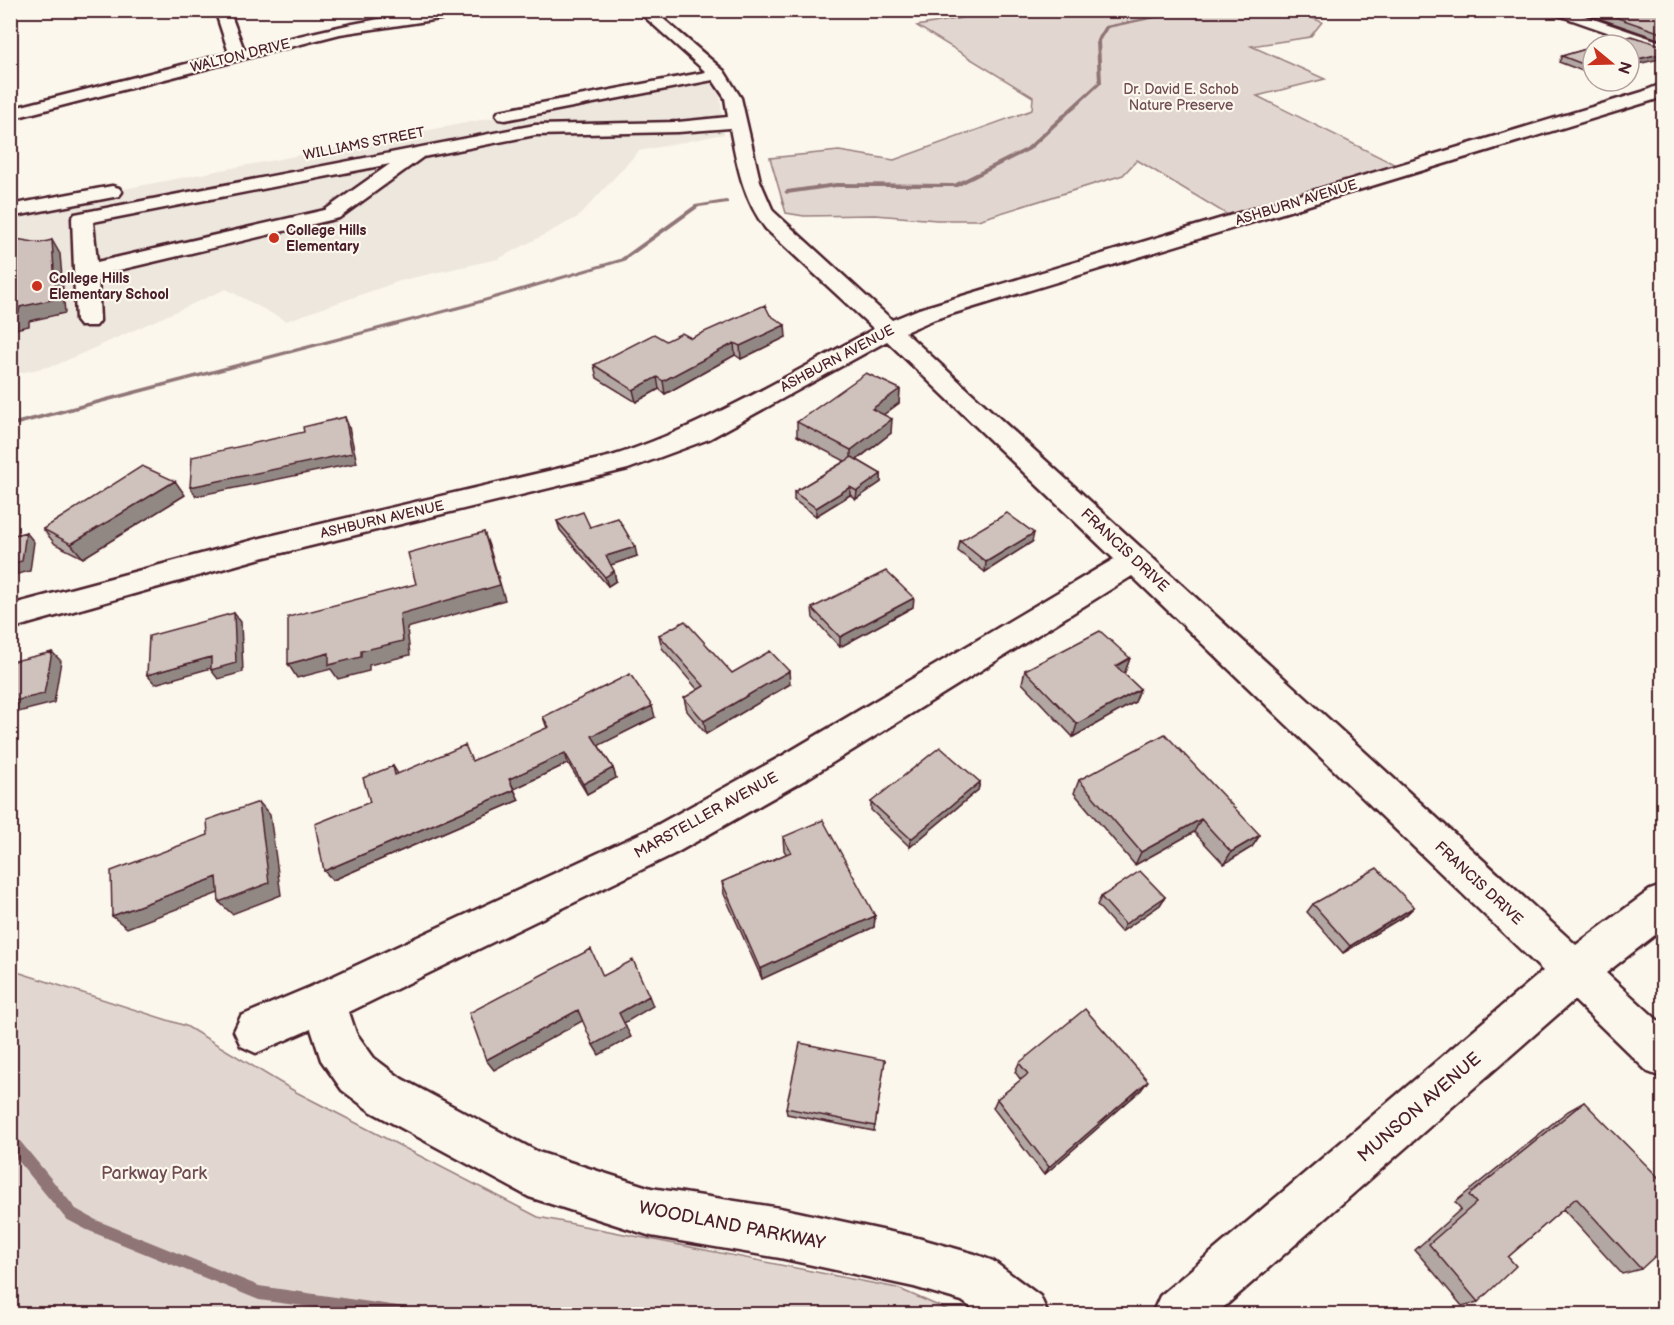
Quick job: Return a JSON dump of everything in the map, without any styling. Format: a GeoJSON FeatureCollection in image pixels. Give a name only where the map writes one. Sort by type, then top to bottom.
{"type":"FeatureCollection","features":[{"type":"Feature","properties":{"kind":"street"},"geometry":{"type":"LineString","coordinates":[[222,10],[237,56]]}},
{"type":"Feature","properties":{"kind":"street","name":"WALTON DRIVE"},"geometry":{"type":"LineString","coordinates":[[10,114],[340,30],[473,10]]}},
{"type":"Feature","properties":{"kind":"street","name":"FRANCIS DRIVE"},"geometry":{"type":"LineString","coordinates":[[644,10],[718,74],[733,98],[750,181],[763,212],[773,225],[1136,560],[1664,1056]]}},
{"type":"Feature","properties":{"kind":"street"},"geometry":{"type":"LineString","coordinates":[[1551,10],[1664,48]]}},
{"type":"Feature","properties":{"kind":"street"},"geometry":{"type":"LineString","coordinates":[[485,119],[718,74]]}},
{"type":"Feature","properties":{"kind":"street","name":"ASHBURN AVENUE"},"geometry":{"type":"LineString","coordinates":[[10,617],[261,548],[628,460],[700,433],[889,330],[927,314],[1648,96],[1664,88]]}},
{"type":"Feature","properties":{"kind":"street"},"geometry":{"type":"LineString","coordinates":[[88,321],[87,272],[82,218],[536,130],[678,127],[737,122]]}},
{"type":"Feature","properties":{"kind":"street"},"geometry":{"type":"LineString","coordinates":[[87,272],[332,214],[417,153]]}},
{"type":"Feature","properties":{"kind":"street"},"geometry":{"type":"LineString","coordinates":[[10,211],[127,189]]}},
{"type":"Feature","properties":{"kind":"street","name":"MARSTELLER AVENUE"},"geometry":{"type":"LineString","coordinates":[[256,1031],[325,1002],[663,841],[795,766],[1136,560]]}},
{"type":"Feature","properties":{"kind":"street","name":"MUNSON AVENUE"},"geometry":{"type":"LineString","coordinates":[[1178,1314],[1574,972],[1664,903]]}},
{"type":"Feature","properties":{"kind":"street","name":"WOODLAND PARKWAY"},"geometry":{"type":"LineString","coordinates":[[325,1002],[337,1044],[358,1074],[386,1095],[529,1173],[651,1212],[780,1233],[914,1262],[975,1279],[1022,1314]]}},
{"type":"Feature","properties":{"kind":"shaded area","name":"College Hills Elementary"},"geometry":{"type":"Polygon","coordinates":[[[718,74],[724,134],[639,151],[578,217],[498,259],[403,280],[286,321],[226,289],[56,365],[11,375],[10,211],[718,74]]]}},
{"type":"Feature","properties":{"kind":"green space","name":"Dr. David E. Schob Nature Preserve"},"geometry":{"type":"Polygon","coordinates":[[[1005,10],[1292,10],[1322,22],[1310,37],[1251,46],[1325,79],[1257,96],[1404,169],[1236,220],[1137,160],[1123,175],[978,220],[937,220],[875,215],[804,216],[786,213],[770,158],[839,151],[894,160],[1032,110],[1033,97],[917,26],[1005,10]]]}},
{"type":"Feature","properties":{"kind":"green space","name":"Parkway Park"},"geometry":{"type":"Polygon","coordinates":[[[11,970],[186,1026],[296,1092],[538,1217],[897,1288],[957,1314],[11,1314],[11,970]]]}},
{"type":"Feature","properties":{"kind":"building"},"geometry":{"type":"Polygon","coordinates":[[[1595,10],[1664,11],[1664,34],[1595,10]]]}},
{"type":"Feature","properties":{"kind":"building"},"geometry":{"type":"Polygon","coordinates":[[[1641,39],[1664,46],[1664,53],[1641,58],[1641,39]]]}},
{"type":"Feature","properties":{"kind":"building"},"geometry":{"type":"Polygon","coordinates":[[[1581,50],[1581,63],[1562,56],[1581,50]]]}},
{"type":"Feature","properties":{"kind":"building","name":"College Hills Elementary School"},"geometry":{"type":"Polygon","coordinates":[[[10,238],[40,243],[52,240],[56,299],[20,307],[19,312],[10,314],[10,238]]]}},
{"type":"Feature","properties":{"kind":"building"},"geometry":{"type":"Polygon","coordinates":[[[765,305],[770,315],[785,325],[740,346],[734,343],[663,381],[657,377],[633,390],[594,365],[654,334],[666,341],[682,333],[691,338],[765,305]]]}},
{"type":"Feature","properties":{"kind":"building"},"geometry":{"type":"Polygon","coordinates":[[[866,373],[900,389],[872,409],[892,419],[851,450],[797,422],[866,373]]]}},
{"type":"Feature","properties":{"kind":"building"},"geometry":{"type":"Polygon","coordinates":[[[345,417],[352,453],[190,487],[192,457],[304,432],[303,427],[345,417]]]}},
{"type":"Feature","properties":{"kind":"building"},"geometry":{"type":"Polygon","coordinates":[[[852,457],[881,474],[857,491],[850,487],[816,508],[794,492],[852,457]]]}},
{"type":"Feature","properties":{"kind":"building"},"geometry":{"type":"Polygon","coordinates":[[[142,466],[175,481],[71,544],[43,529],[142,466]]]}},
{"type":"Feature","properties":{"kind":"building"},"geometry":{"type":"Polygon","coordinates":[[[583,512],[590,527],[618,518],[635,547],[606,556],[614,571],[605,577],[557,521],[583,512]]]}},
{"type":"Feature","properties":{"kind":"building"},"geometry":{"type":"Polygon","coordinates":[[[1007,513],[1034,533],[986,562],[960,541],[1007,513]]]}},
{"type":"Feature","properties":{"kind":"building"},"geometry":{"type":"Polygon","coordinates":[[[26,532],[22,561],[10,564],[10,536],[26,532]]]}},
{"type":"Feature","properties":{"kind":"building"},"geometry":{"type":"Polygon","coordinates":[[[484,532],[500,585],[400,614],[403,641],[361,651],[361,657],[329,665],[329,653],[288,664],[288,617],[416,584],[408,553],[484,532]]]}},
{"type":"Feature","properties":{"kind":"building"},"geometry":{"type":"Polygon","coordinates":[[[886,571],[914,598],[840,637],[812,608],[886,571]]]}},
{"type":"Feature","properties":{"kind":"building"},"geometry":{"type":"Polygon","coordinates":[[[234,613],[236,663],[211,670],[211,657],[147,675],[149,636],[234,613]]]}},
{"type":"Feature","properties":{"kind":"building"},"geometry":{"type":"Polygon","coordinates":[[[685,621],[732,673],[770,651],[789,671],[704,721],[684,698],[704,686],[659,635],[685,621]]]}},
{"type":"Feature","properties":{"kind":"building"},"geometry":{"type":"Polygon","coordinates":[[[1100,631],[1130,658],[1116,666],[1140,689],[1077,724],[1025,670],[1100,631]]]}},
{"type":"Feature","properties":{"kind":"building"},"geometry":{"type":"Polygon","coordinates":[[[52,652],[44,694],[10,702],[10,662],[52,652]]]}},
{"type":"Feature","properties":{"kind":"building"},"geometry":{"type":"Polygon","coordinates":[[[630,674],[652,706],[592,736],[613,768],[583,784],[565,753],[509,779],[514,790],[324,871],[315,824],[370,802],[363,778],[393,766],[395,775],[465,745],[472,761],[549,727],[543,717],[630,674]]]}},
{"type":"Feature","properties":{"kind":"building"},"geometry":{"type":"Polygon","coordinates":[[[1165,734],[1260,835],[1231,852],[1201,819],[1141,852],[1079,780],[1165,734]]]}},
{"type":"Feature","properties":{"kind":"building"},"geometry":{"type":"Polygon","coordinates":[[[940,747],[980,782],[911,839],[871,802],[940,747]]]}},
{"type":"Feature","properties":{"kind":"building"},"geometry":{"type":"Polygon","coordinates":[[[259,802],[269,883],[219,902],[217,877],[112,916],[111,871],[208,835],[207,820],[259,802]]]}},
{"type":"Feature","properties":{"kind":"building"},"geometry":{"type":"Polygon","coordinates":[[[823,820],[875,916],[760,969],[722,882],[791,852],[783,837],[823,820]]]}},
{"type":"Feature","properties":{"kind":"building"},"geometry":{"type":"Polygon","coordinates":[[[1377,868],[1414,907],[1350,946],[1313,904],[1377,868]]]}},
{"type":"Feature","properties":{"kind":"building"},"geometry":{"type":"Polygon","coordinates":[[[1140,871],[1165,897],[1125,924],[1101,897],[1140,871]]]}},
{"type":"Feature","properties":{"kind":"building"},"geometry":{"type":"Polygon","coordinates":[[[591,949],[603,976],[633,960],[649,996],[619,1013],[626,1027],[593,1045],[578,1010],[486,1060],[469,1013],[591,949]]]}},
{"type":"Feature","properties":{"kind":"building"},"geometry":{"type":"Polygon","coordinates":[[[1085,1009],[1148,1081],[1049,1167],[997,1099],[1028,1074],[1019,1063],[1085,1009]]]}},
{"type":"Feature","properties":{"kind":"building"},"geometry":{"type":"Polygon","coordinates":[[[800,1043],[885,1060],[875,1126],[786,1108],[800,1043]]]}},
{"type":"Feature","properties":{"kind":"building"},"geometry":{"type":"Polygon","coordinates":[[[1584,1102],[1664,1183],[1664,1248],[1641,1269],[1576,1198],[1508,1257],[1516,1266],[1478,1302],[1429,1244],[1476,1203],[1469,1195],[1584,1102]]]}},
{"type":"Feature","properties":{"kind":"waterway"},"geometry":{"type":"LineString","coordinates":[[787,192],[836,185],[955,186],[1028,149],[1100,82],[1098,41],[1106,27],[1192,10]]}},
{"type":"Feature","properties":{"kind":"waterway"},"geometry":{"type":"LineString","coordinates":[[10,425],[465,306],[622,260],[697,206],[726,202]]}},
{"type":"Feature","properties":{"kind":"waterway"},"geometry":{"type":"LineString","coordinates":[[10,1140],[71,1214],[92,1225],[259,1293],[405,1314]]}},
{"type":"Feature","properties":{"kind":"place","name":"College Hills Elementary"},"geometry":{"type":"Point","coordinates":[274,238]}},
{"type":"Feature","properties":{"kind":"place","name":"College Hills Elementary School"},"geometry":{"type":"Point","coordinates":[37,286]}}]}
